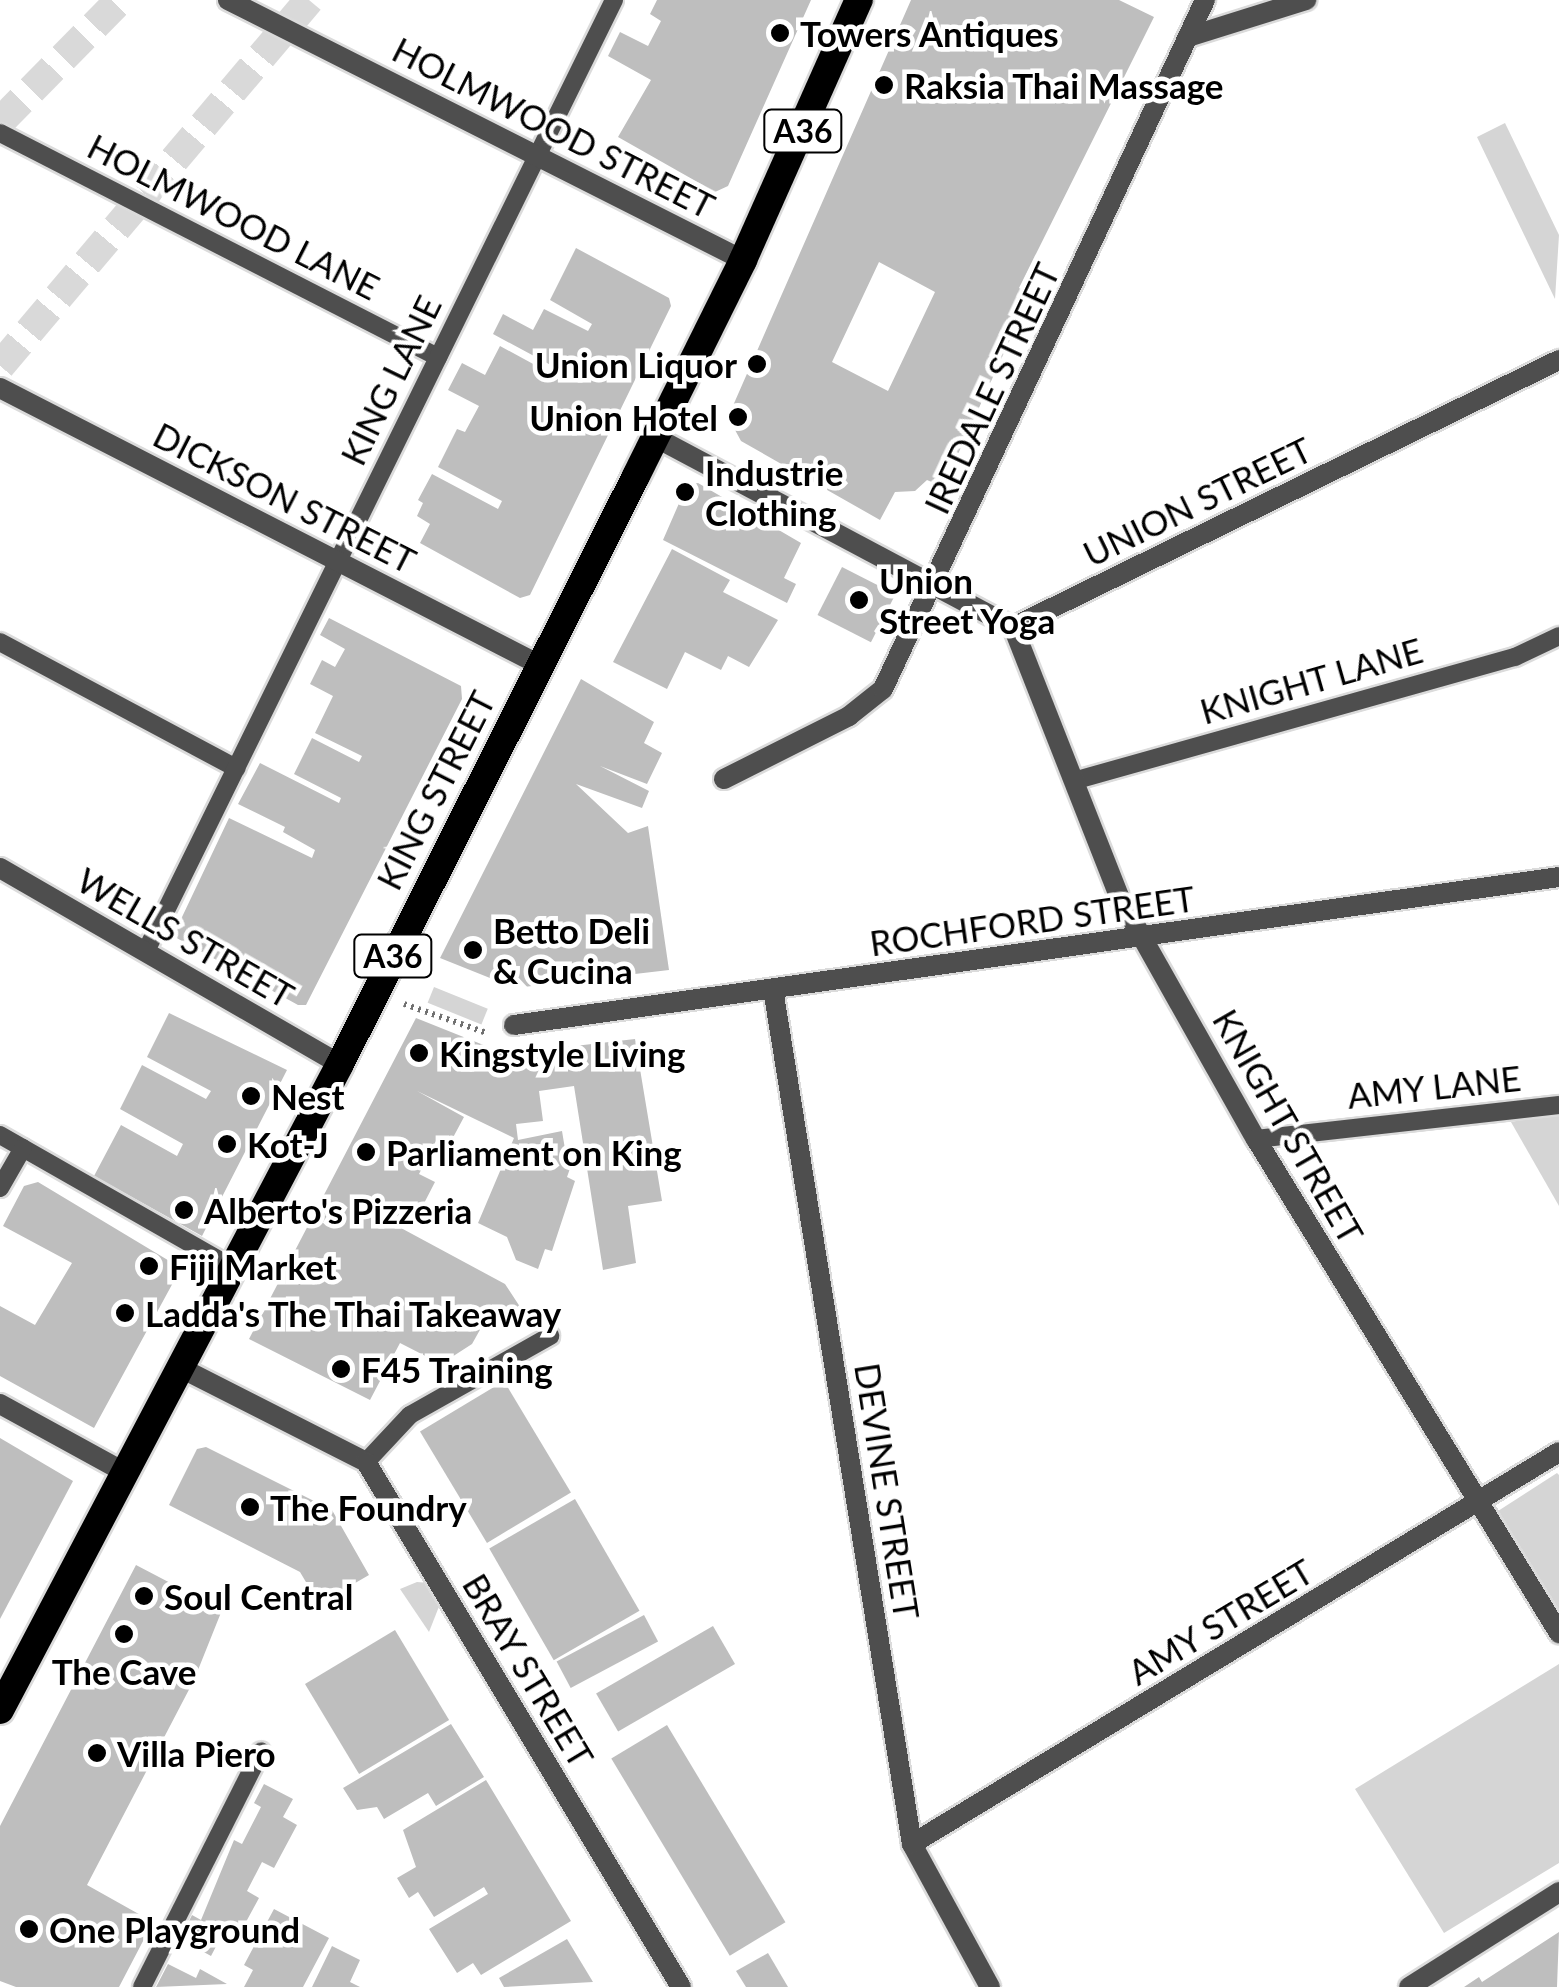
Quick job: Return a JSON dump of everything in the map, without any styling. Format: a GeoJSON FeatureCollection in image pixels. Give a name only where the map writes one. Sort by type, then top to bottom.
{"type":"FeatureCollection","features":[{"type":"Feature","properties":{"kind":"highway","name":"KING STREET"},"geometry":{"type":"LineString","coordinates":[[0,1710],[340,1064],[655,437],[743,260],[859,0]]}},
{"type":"Feature","properties":{"kind":"street","name":"HOLMWOOD STREET"},"geometry":{"type":"LineString","coordinates":[[228,0],[743,260]]}},
{"type":"Feature","properties":{"kind":"street","name":"IREDALE STREET"},"geometry":{"type":"LineString","coordinates":[[724,779],[848,716],[883,689],[936,585],[1205,0]]}},
{"type":"Feature","properties":{"kind":"street"},"geometry":{"type":"LineString","coordinates":[[1188,37],[1306,0]]}},
{"type":"Feature","properties":{"kind":"street","name":"UNION STREET"},"geometry":{"type":"LineString","coordinates":[[1013,628],[1559,360]]}},
{"type":"Feature","properties":{"kind":"street","name":"DICKSON STREET"},"geometry":{"type":"LineString","coordinates":[[0,388],[540,665]]}},
{"type":"Feature","properties":{"kind":"street"},"geometry":{"type":"LineString","coordinates":[[655,437],[1013,628]]}},
{"type":"Feature","properties":{"kind":"street","name":"KNIGHT STREET"},"geometry":{"type":"LineString","coordinates":[[1013,628],[1077,780],[1120,898],[1256,1139],[1559,1633]]}},
{"type":"Feature","properties":{"kind":"street","name":"WELLS STREET"},"geometry":{"type":"LineString","coordinates":[[0,868],[340,1064]]}},
{"type":"Feature","properties":{"kind":"street","name":"ROCHFORD STREET"},"geometry":{"type":"LineString","coordinates":[[514,1026],[1559,876]]}},
{"type":"Feature","properties":{"kind":"street","name":"DEVINE STREET"},"geometry":{"type":"LineString","coordinates":[[773,988],[912,1844],[990,1987]]}},
{"type":"Feature","properties":{"kind":"street"},"geometry":{"type":"LineString","coordinates":[[181,1368],[366,1462]]}},
{"type":"Feature","properties":{"kind":"street"},"geometry":{"type":"LineString","coordinates":[[0,1404],[126,1473]]}},
{"type":"Feature","properties":{"kind":"street","name":"AMY STREET"},"geometry":{"type":"LineString","coordinates":[[912,1844],[1559,1452]]}},
{"type":"Feature","properties":{"kind":"street","name":"BRAY STREET"},"geometry":{"type":"LineString","coordinates":[[366,1462],[681,1987]]}},
{"type":"Feature","properties":{"kind":"street"},"geometry":{"type":"LineString","coordinates":[[1409,1987],[1559,1892]]}},
{"type":"Feature","properties":{"kind":"lane","name":"KING LANE"},"geometry":{"type":"LineString","coordinates":[[146,951],[614,0]]}},
{"type":"Feature","properties":{"kind":"lane","name":"HOLMWOOD LANE"},"geometry":{"type":"LineString","coordinates":[[0,133],[438,356]]}},
{"type":"Feature","properties":{"kind":"lane","name":"KNIGHT LANE"},"geometry":{"type":"LineString","coordinates":[[1077,780],[1514,657],[1559,636]]}},
{"type":"Feature","properties":{"kind":"lane"},"geometry":{"type":"LineString","coordinates":[[0,642],[236,768]]}},
{"type":"Feature","properties":{"kind":"lane","name":"AMY LANE"},"geometry":{"type":"LineString","coordinates":[[1256,1139],[1559,1105]]}},
{"type":"Feature","properties":{"kind":"lane"},"geometry":{"type":"LineString","coordinates":[[0,1135],[232,1268]]}},
{"type":"Feature","properties":{"kind":"lane"},"geometry":{"type":"LineString","coordinates":[[0,1188],[23,1148]]}},
{"type":"Feature","properties":{"kind":"lane"},"geometry":{"type":"LineString","coordinates":[[366,1462],[410,1414],[550,1336]]}},
{"type":"Feature","properties":{"kind":"lane"},"geometry":{"type":"LineString","coordinates":[[142,1987],[261,1751]]}},
{"type":"Feature","properties":{"kind":"path"},"geometry":{"type":"LineString","coordinates":[[375,993],[492,1036],[514,1026]]}},
{"type":"Feature","properties":{"kind":"shaded area"},"geometry":{"type":"Polygon","coordinates":[[[1505,123],[1559,235],[1555,299],[1477,137],[1505,123]]]}},
{"type":"Feature","properties":{"kind":"shaded area"},"geometry":{"type":"Polygon","coordinates":[[[434,987],[488,1009],[481,1024],[428,1003],[434,987]]]}},
{"type":"Feature","properties":{"kind":"shaded area"},"geometry":{"type":"Polygon","coordinates":[[[1559,1112],[1559,1206],[1511,1122],[1559,1112]]]}},
{"type":"Feature","properties":{"kind":"shaded area"},"geometry":{"type":"Polygon","coordinates":[[[1559,1475],[1559,1610],[1498,1511],[1559,1475]]]}},
{"type":"Feature","properties":{"kind":"shaded area"},"geometry":{"type":"Polygon","coordinates":[[[417,1582],[429,1583],[440,1604],[429,1632],[400,1589],[417,1582]]]}},
{"type":"Feature","properties":{"kind":"shaded area"},"geometry":{"type":"Polygon","coordinates":[[[1559,1664],[1559,1863],[1444,1933],[1355,1789],[1559,1664]]]}},
{"type":"Feature","properties":{"kind":"building"},"geometry":{"type":"Polygon","coordinates":[[[657,0],[811,0],[728,186],[715,192],[618,137],[651,80],[608,56],[620,32],[648,46],[661,21],[650,14],[657,0]]]}},
{"type":"Feature","properties":{"kind":"building"},"geometry":{"type":"Polygon","coordinates":[[[911,0],[1119,0],[1154,17],[1019,288],[1028,292],[1013,333],[943,487],[927,480],[915,491],[895,492],[880,520],[741,441],[728,417],[911,0]],[[879,262],[832,362],[888,391],[935,292],[879,262]]]}},
{"type":"Feature","properties":{"kind":"building"},"geometry":{"type":"Polygon","coordinates":[[[576,248],[669,298],[671,306],[530,595],[520,598],[420,543],[430,524],[417,516],[423,503],[418,500],[432,474],[498,509],[502,501],[438,467],[457,429],[465,432],[479,406],[448,390],[462,363],[485,375],[500,346],[557,377],[560,370],[493,334],[503,314],[533,330],[544,309],[588,331],[592,324],[550,300],[576,248]]]}},
{"type":"Feature","properties":{"kind":"building"},"geometry":{"type":"Polygon","coordinates":[[[698,483],[801,543],[784,578],[796,584],[787,603],[663,540],[687,485],[698,483]]]}},
{"type":"Feature","properties":{"kind":"building"},"geometry":{"type":"Polygon","coordinates":[[[672,549],[730,580],[723,592],[778,620],[749,667],[728,656],[721,670],[685,652],[667,689],[613,662],[672,549]]]}},
{"type":"Feature","properties":{"kind":"building"},"geometry":{"type":"Polygon","coordinates":[[[842,567],[895,594],[871,642],[817,615],[842,567]]]}},
{"type":"Feature","properties":{"kind":"building"},"geometry":{"type":"Polygon","coordinates":[[[329,618],[461,686],[462,699],[306,1005],[298,1005],[173,936],[229,818],[312,858],[315,850],[283,832],[285,827],[238,804],[260,763],[339,803],[341,798],[294,774],[312,738],[359,762],[362,756],[315,733],[333,696],[310,684],[322,660],[335,667],[345,649],[320,635],[329,618]]]}},
{"type":"Feature","properties":{"kind":"building"},"geometry":{"type":"Polygon","coordinates":[[[581,679],[654,722],[644,743],[662,753],[647,784],[600,766],[649,791],[642,808],[576,784],[628,833],[648,826],[669,970],[515,988],[440,958],[581,679]]]}},
{"type":"Feature","properties":{"kind":"building"},"geometry":{"type":"Polygon","coordinates":[[[169,1013],[287,1070],[202,1236],[94,1176],[121,1125],[177,1156],[183,1144],[120,1109],[142,1065],[206,1099],[211,1091],[147,1057],[169,1013]]]}},
{"type":"Feature","properties":{"kind":"building"},"geometry":{"type":"Polygon","coordinates":[[[416,1018],[506,1054],[635,1039],[662,1201],[628,1206],[636,1263],[603,1270],[574,1086],[539,1091],[543,1121],[516,1124],[518,1140],[562,1131],[566,1155],[573,1160],[567,1177],[575,1181],[552,1251],[545,1249],[538,1269],[516,1260],[507,1237],[478,1223],[514,1138],[417,1091],[464,1117],[449,1145],[437,1139],[419,1174],[435,1182],[417,1217],[409,1213],[401,1228],[505,1284],[526,1316],[510,1323],[490,1312],[472,1344],[441,1364],[400,1343],[370,1400],[249,1339],[416,1018]]]}},
{"type":"Feature","properties":{"kind":"building"},"geometry":{"type":"Polygon","coordinates":[[[38,1182],[181,1268],[94,1428],[0,1376],[0,1306],[35,1325],[72,1263],[3,1226],[24,1186],[38,1182]]]}},
{"type":"Feature","properties":{"kind":"building"},"geometry":{"type":"Polygon","coordinates":[[[504,1381],[571,1492],[487,1543],[420,1431],[504,1381]]]}},
{"type":"Feature","properties":{"kind":"building"},"geometry":{"type":"Polygon","coordinates":[[[0,1438],[73,1481],[0,1619],[0,1438]]]}},
{"type":"Feature","properties":{"kind":"building","name":"The Foundry"},"geometry":{"type":"Polygon","coordinates":[[[206,1447],[332,1510],[369,1575],[319,1604],[300,1572],[169,1505],[197,1449],[206,1447]]]}},
{"type":"Feature","properties":{"kind":"building"},"geometry":{"type":"Polygon","coordinates":[[[575,1499],[640,1611],[554,1660],[489,1548],[575,1499]]]}},
{"type":"Feature","properties":{"kind":"building","name":"Villa Piero"},"geometry":{"type":"Polygon","coordinates":[[[136,1565],[222,1610],[194,1680],[87,1885],[153,1922],[119,1987],[16,1987],[0,1981],[0,1826],[136,1565]]]}},
{"type":"Feature","properties":{"kind":"building"},"geometry":{"type":"Polygon","coordinates":[[[644,1615],[658,1641],[571,1688],[557,1661],[644,1615]]]}},
{"type":"Feature","properties":{"kind":"building"},"geometry":{"type":"Polygon","coordinates":[[[713,1626],[735,1664],[618,1732],[596,1694],[713,1626]]]}},
{"type":"Feature","properties":{"kind":"building"},"geometry":{"type":"Polygon","coordinates":[[[395,1630],[449,1720],[359,1774],[305,1684],[395,1630]]]}},
{"type":"Feature","properties":{"kind":"building"},"geometry":{"type":"Polygon","coordinates":[[[451,1724],[484,1777],[436,1806],[428,1793],[384,1819],[377,1807],[357,1810],[343,1788],[451,1724]]]}},
{"type":"Feature","properties":{"kind":"building"},"geometry":{"type":"Polygon","coordinates":[[[667,1725],[785,1922],[730,1956],[611,1758],[667,1725]]]}},
{"type":"Feature","properties":{"kind":"building"},"geometry":{"type":"Polygon","coordinates":[[[486,1780],[571,1921],[481,1975],[473,1963],[457,1973],[429,1929],[488,1894],[484,1887],[434,1917],[418,1892],[409,1898],[397,1878],[416,1867],[403,1830],[486,1780]]]}},
{"type":"Feature","properties":{"kind":"building"},"geometry":{"type":"Polygon","coordinates":[[[264,1784],[293,1799],[283,1817],[297,1825],[274,1868],[262,1862],[247,1891],[259,1898],[234,1944],[221,1937],[211,1956],[180,1939],[192,1915],[201,1920],[234,1840],[242,1844],[261,1807],[254,1803],[264,1784]]]}},
{"type":"Feature","properties":{"kind":"building"},"geometry":{"type":"Polygon","coordinates":[[[274,1909],[329,1938],[303,1987],[244,1987],[253,1970],[244,1965],[274,1909]]]}},
{"type":"Feature","properties":{"kind":"building"},"geometry":{"type":"Polygon","coordinates":[[[1559,1932],[1557,1987],[1464,1987],[1479,1977],[1482,1982],[1559,1932]]]}},
{"type":"Feature","properties":{"kind":"building"},"geometry":{"type":"Polygon","coordinates":[[[567,1939],[593,1982],[504,1987],[499,1978],[567,1939]]]}},
{"type":"Feature","properties":{"kind":"building"},"geometry":{"type":"Polygon","coordinates":[[[332,1946],[360,1960],[350,1982],[360,1987],[312,1987],[332,1946]]]}},
{"type":"Feature","properties":{"kind":"building"},"geometry":{"type":"Polygon","coordinates":[[[768,1953],[788,1987],[746,1987],[736,1971],[768,1953]]]}},
{"type":"Feature","properties":{"kind":"building"},"geometry":{"type":"Polygon","coordinates":[[[168,1964],[196,1978],[200,1969],[227,1984],[156,1987],[168,1964]]]}},
{"type":"Feature","properties":{"kind":"tunnel"},"geometry":{"type":"LineString","coordinates":[[0,122],[120,0]]}},
{"type":"Feature","properties":{"kind":"tunnel"},"geometry":{"type":"LineString","coordinates":[[0,366],[309,0]]}},
{"type":"Feature","properties":{"kind":"place","name":"Towers Antiques"},"geometry":{"type":"Point","coordinates":[780,33]}},
{"type":"Feature","properties":{"kind":"place","name":"Raksia Thai Massage"},"geometry":{"type":"Point","coordinates":[884,85]}},
{"type":"Feature","properties":{"kind":"place","name":"Union Liquor"},"geometry":{"type":"Point","coordinates":[757,364]}},
{"type":"Feature","properties":{"kind":"place","name":"Union Hotel"},"geometry":{"type":"Point","coordinates":[738,417]}},
{"type":"Feature","properties":{"kind":"place","name":"Industrie Clothing"},"geometry":{"type":"Point","coordinates":[685,492]}},
{"type":"Feature","properties":{"kind":"place","name":"Union Street Yoga"},"geometry":{"type":"Point","coordinates":[859,600]}},
{"type":"Feature","properties":{"kind":"place","name":"Betto Deli & Cucina"},"geometry":{"type":"Point","coordinates":[473,950]}},
{"type":"Feature","properties":{"kind":"place","name":"Kingstyle Living"},"geometry":{"type":"Point","coordinates":[419,1053]}},
{"type":"Feature","properties":{"kind":"place","name":"Nest"},"geometry":{"type":"Point","coordinates":[251,1096]}},
{"type":"Feature","properties":{"kind":"place","name":"Kot-J"},"geometry":{"type":"Point","coordinates":[227,1144]}},
{"type":"Feature","properties":{"kind":"place","name":"Parliament on King"},"geometry":{"type":"Point","coordinates":[366,1152]}},
{"type":"Feature","properties":{"kind":"place","name":"Alberto's Pizzeria"},"geometry":{"type":"Point","coordinates":[184,1210]}},
{"type":"Feature","properties":{"kind":"place","name":"Fiji Market"},"geometry":{"type":"Point","coordinates":[149,1266]}},
{"type":"Feature","properties":{"kind":"place","name":"Ladda's The Thai Takeaway"},"geometry":{"type":"Point","coordinates":[125,1313]}},
{"type":"Feature","properties":{"kind":"place","name":"F45 Training"},"geometry":{"type":"Point","coordinates":[341,1369]}},
{"type":"Feature","properties":{"kind":"place","name":"The Foundry"},"geometry":{"type":"Point","coordinates":[250,1507]}},
{"type":"Feature","properties":{"kind":"place","name":"Soul Central"},"geometry":{"type":"Point","coordinates":[144,1596]}},
{"type":"Feature","properties":{"kind":"place","name":"The Cave"},"geometry":{"type":"Point","coordinates":[124,1634]}},
{"type":"Feature","properties":{"kind":"place","name":"Villa Piero"},"geometry":{"type":"Point","coordinates":[97,1753]}},
{"type":"Feature","properties":{"kind":"place","name":"One Playground"},"geometry":{"type":"Point","coordinates":[29,1929]}}]}
